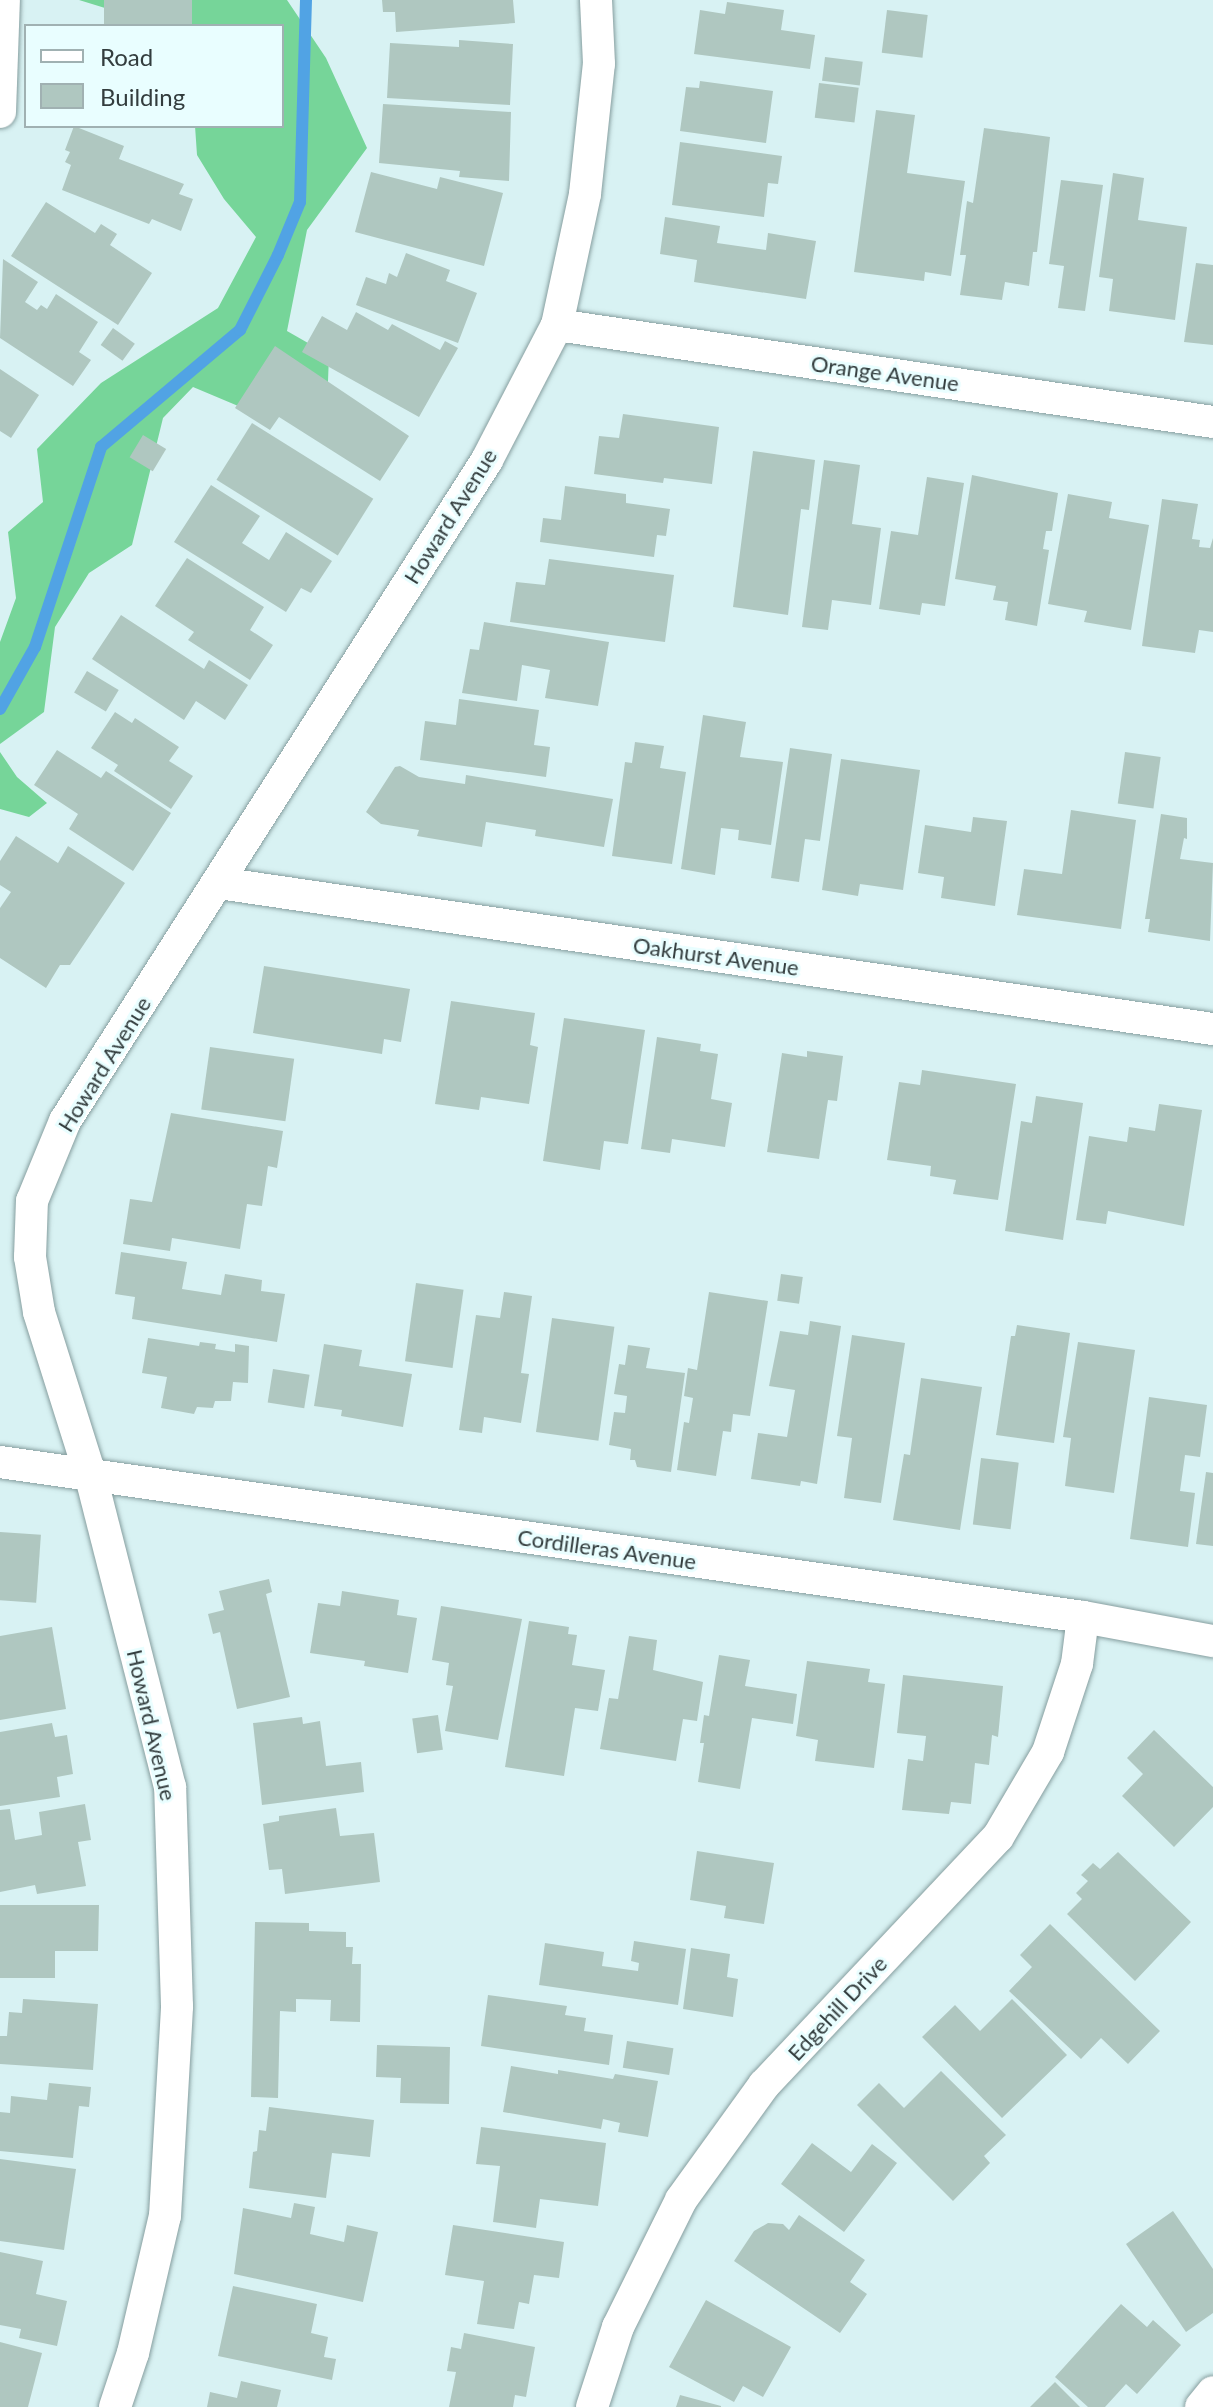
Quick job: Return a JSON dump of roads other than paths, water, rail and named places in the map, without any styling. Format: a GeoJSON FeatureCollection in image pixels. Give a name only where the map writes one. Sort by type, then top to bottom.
{"type":"FeatureCollection","features":[{"type":"Feature","properties":{"kind":"street"},"geometry":{"type":"LineString","coordinates":[[0,112],[4,0]]}},
{"type":"Feature","properties":{"kind":"street","name":"Howard Avenue"},"geometry":{"type":"LineString","coordinates":[[115,2407],[133,2353],[165,2216],[177,2006],[170,1787],[90,1474],[39,1312],[30,1257],[32,1201],[65,1121],[487,460],[557,325],[585,194],[599,64],[596,0]]}},
{"type":"Feature","properties":{"kind":"street","name":"Orange Avenue"},"geometry":{"type":"LineString","coordinates":[[557,325],[1213,422]]}},
{"type":"Feature","properties":{"kind":"street","name":"Oakhurst Avenue"},"geometry":{"type":"LineString","coordinates":[[219,883],[1213,1029]]}},
{"type":"Feature","properties":{"kind":"street","name":"Cordilleras Avenue"},"geometry":{"type":"LineString","coordinates":[[0,1462],[1083,1617],[1213,1641]]}},
{"type":"Feature","properties":{"kind":"street","name":"Edgehill Drive"},"geometry":{"type":"LineString","coordinates":[[592,2407],[618,2327],[681,2200],[764,2085],[998,1837],[1048,1752],[1077,1664],[1083,1617]]}},
{"type":"Feature","properties":{"kind":"street"},"geometry":{"type":"LineString","coordinates":[[1201,2407],[1213,2392]]}},
{"type":"Feature","properties":{"kind":"waterway"},"geometry":{"type":"LineString","coordinates":[[0,709],[35,647],[101,447],[240,330],[278,255],[300,202],[306,0]]}}]}
